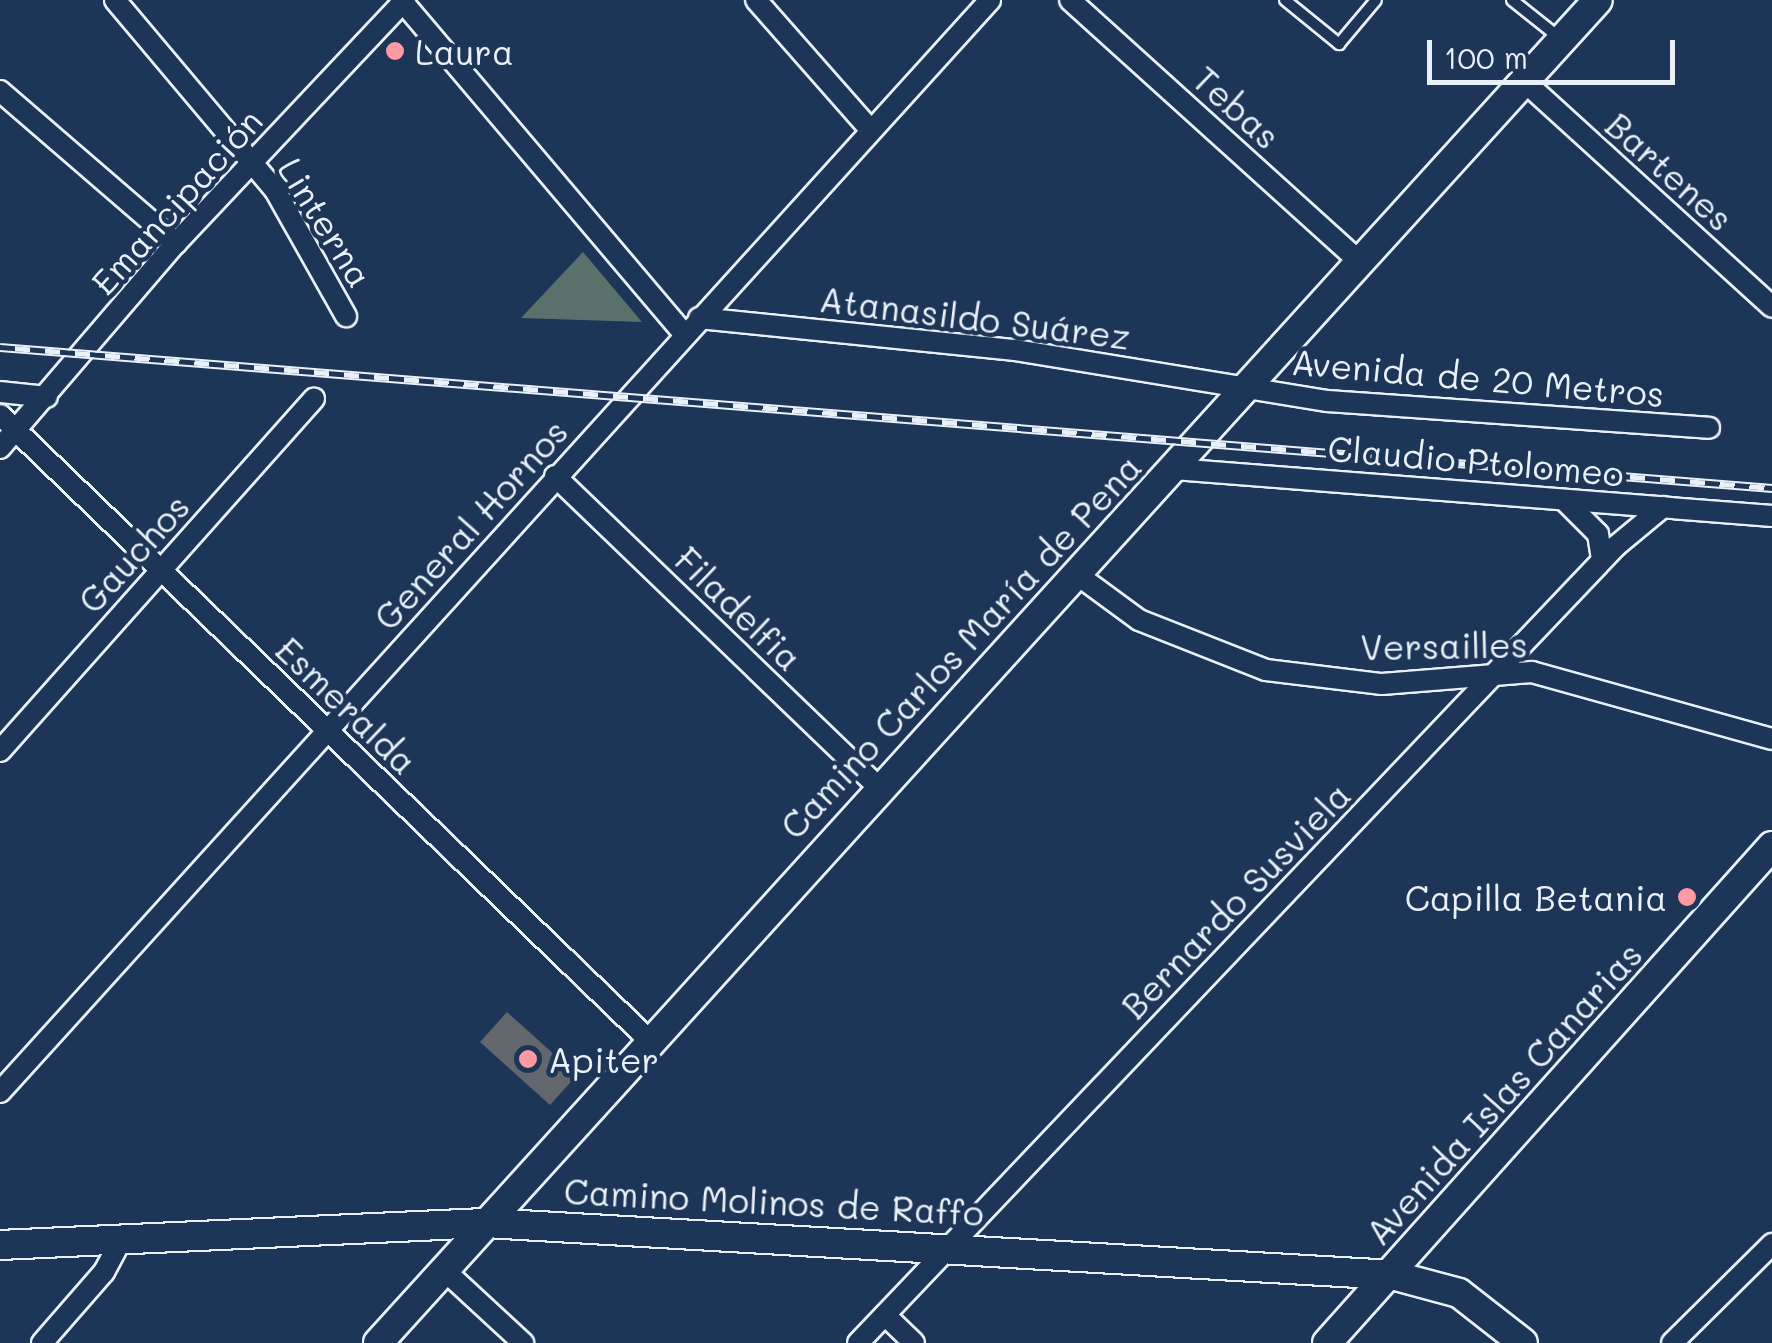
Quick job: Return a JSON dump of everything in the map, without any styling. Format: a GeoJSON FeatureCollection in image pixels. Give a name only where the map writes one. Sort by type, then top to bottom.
{"type":"FeatureCollection","features":[{"type":"Feature","properties":{"kind":"street","name":"Linterna"},"geometry":{"type":"LineString","coordinates":[[115,0],[252,163],[346,316]]}},
{"type":"Feature","properties":{"kind":"street"},"geometry":{"type":"LineString","coordinates":[[756,0],[869,128]]}},
{"type":"Feature","properties":{"kind":"street","name":"General Hornos"},"geometry":{"type":"LineString","coordinates":[[0,1092],[869,128],[990,0]]}},
{"type":"Feature","properties":{"kind":"street","name":"Tebas"},"geometry":{"type":"LineString","coordinates":[[1070,0],[1360,262]]}},
{"type":"Feature","properties":{"kind":"street","name":"Camino Carlos María de Pena"},"geometry":{"type":"LineString","coordinates":[[378,1343],[878,787],[1174,469],[1598,0]]}},
{"type":"Feature","properties":{"kind":"street","name":"Emancipación"},"geometry":{"type":"LineString","coordinates":[[0,448],[176,243],[403,1]]}},
{"type":"Feature","properties":{"kind":"street"},"geometry":{"type":"LineString","coordinates":[[403,1],[684,334]]}},
{"type":"Feature","properties":{"kind":"street","name":"Bartenes"},"geometry":{"type":"LineString","coordinates":[[1525,82],[1772,308]]}},
{"type":"Feature","properties":{"kind":"street"},"geometry":{"type":"LineString","coordinates":[[0,90],[176,243]]}},
{"type":"Feature","properties":{"kind":"street","name":"Atanasildo Suárez"},"geometry":{"type":"LineString","coordinates":[[699,318],[1015,350],[1242,390]]}},
{"type":"Feature","properties":{"kind":"street","name":"Avenida de 20 Metros"},"geometry":{"type":"LineString","coordinates":[[1242,390],[1709,428]]}},
{"type":"Feature","properties":{"kind":"street"},"geometry":{"type":"LineString","coordinates":[[0,392],[47,397]]}},
{"type":"Feature","properties":{"kind":"street","name":"Gauchos"},"geometry":{"type":"LineString","coordinates":[[0,751],[314,399]]}},
{"type":"Feature","properties":{"kind":"street","name":"Esmeralda"},"geometry":{"type":"LineString","coordinates":[[0,416],[650,1041]]}},
{"type":"Feature","properties":{"kind":"street","name":"Claudio Ptolomeo"},"geometry":{"type":"LineString","coordinates":[[1174,469],[1772,516]]}},
{"type":"Feature","properties":{"kind":"street","name":"Filadelfia"},"geometry":{"type":"LineString","coordinates":[[555,476],[878,787]]}},
{"type":"Feature","properties":{"kind":"street"},"geometry":{"type":"LineString","coordinates":[[1562,499],[1598,534],[1602,560]]}},
{"type":"Feature","properties":{"kind":"street","name":"Bernardo Susviela"},"geometry":{"type":"LineString","coordinates":[[858,1343],[1602,560],[1663,507]]}},
{"type":"Feature","properties":{"kind":"street","name":"Versailles"},"geometry":{"type":"LineString","coordinates":[[1075,573],[1140,620],[1266,670],[1382,684],[1532,672],[1772,739]]}},
{"type":"Feature","properties":{"kind":"street","name":"Avenida Islas Canarias"},"geometry":{"type":"LineString","coordinates":[[1327,1343],[1392,1275],[1772,846]]}},
{"type":"Feature","properties":{"kind":"street","name":"Camino Molinos de Raffo"},"geometry":{"type":"LineString","coordinates":[[0,1245],[486,1223],[1392,1275],[1458,1293],[1524,1343]]}},
{"type":"Feature","properties":{"kind":"street"},"geometry":{"type":"LineString","coordinates":[[42,1343],[123,1237]]}},
{"type":"Feature","properties":{"kind":"street"},"geometry":{"type":"LineString","coordinates":[[1672,1343],[1772,1244]]}},
{"type":"Feature","properties":{"kind":"street"},"geometry":{"type":"LineString","coordinates":[[444,1270],[523,1343]]}},
{"type":"Feature","properties":{"kind":"street"},"geometry":{"type":"LineString","coordinates":[[885,1314],[914,1343]]}},
{"type":"Feature","properties":{"kind":"lane"},"geometry":{"type":"LineString","coordinates":[[1285,0],[1340,44],[1376,0]]}},
{"type":"Feature","properties":{"kind":"lane"},"geometry":{"type":"LineString","coordinates":[[1512,0],[1562,40]]}},
{"type":"Feature","properties":{"kind":"green space"},"geometry":{"type":"Polygon","coordinates":[[[583,252],[642,322],[521,318],[583,252]]]}},
{"type":"Feature","properties":{"kind":"building","name":"Apiter"},"geometry":{"type":"Polygon","coordinates":[[[507,1012],[577,1075],[550,1105],[480,1042],[507,1012]]]}},
{"type":"Feature","properties":{"kind":"railway"},"geometry":{"type":"LineString","coordinates":[[0,347],[1772,488]]}},
{"type":"Feature","properties":{"kind":"place","name":"Laura"},"geometry":{"type":"Point","coordinates":[395,51]}},
{"type":"Feature","properties":{"kind":"place","name":"Capilla Betania"},"geometry":{"type":"Point","coordinates":[1687,897]}},
{"type":"Feature","properties":{"kind":"place","name":"Apiter"},"geometry":{"type":"Point","coordinates":[528,1059]}}]}
